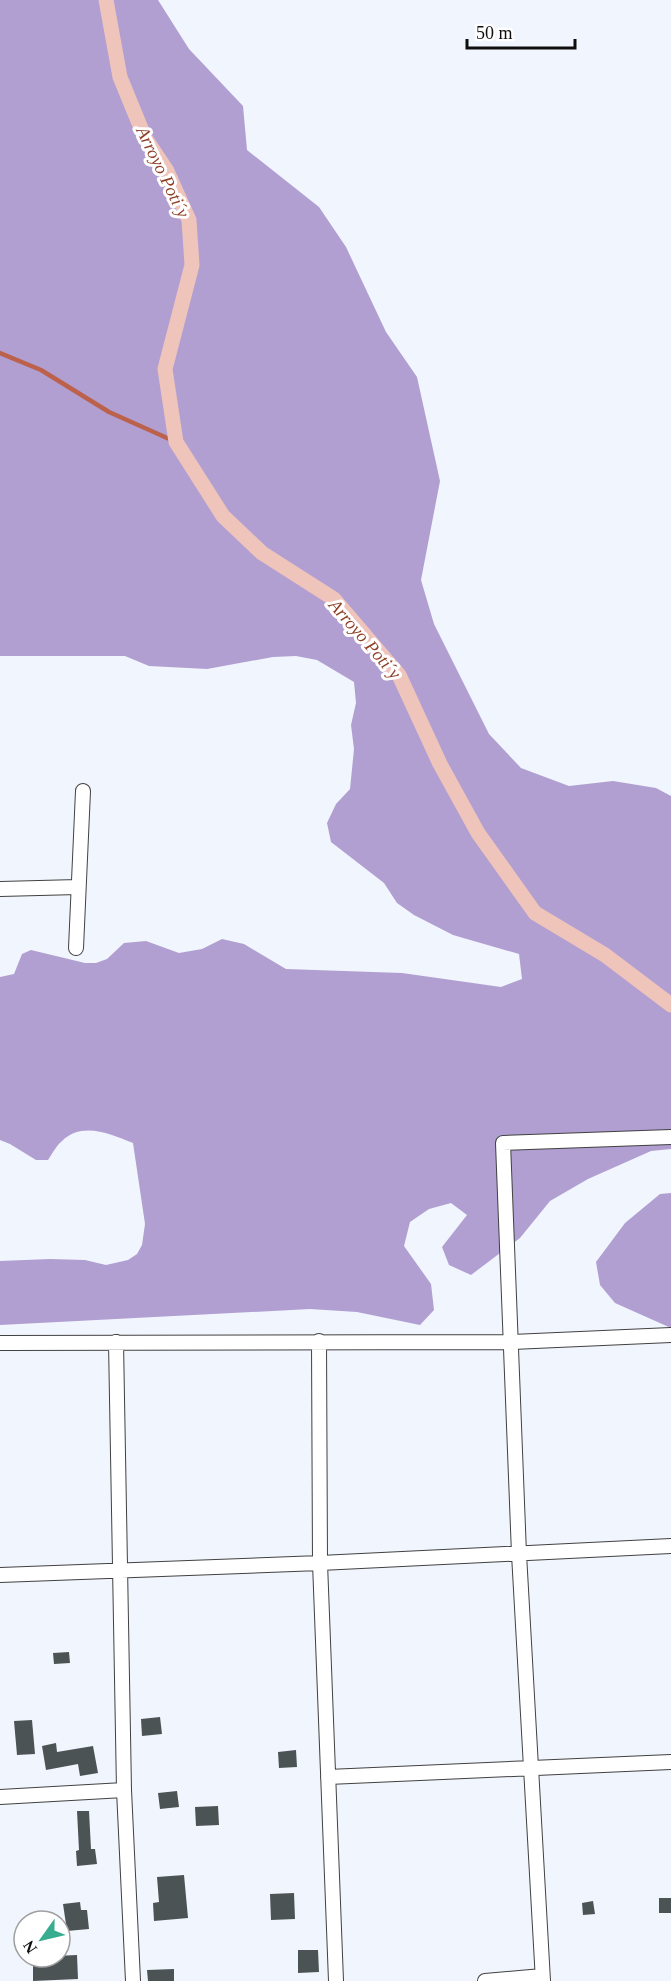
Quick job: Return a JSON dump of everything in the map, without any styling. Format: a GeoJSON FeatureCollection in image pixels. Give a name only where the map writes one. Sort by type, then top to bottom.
{"type":"FeatureCollection","features":[{"type":"Feature","properties":{"kind":"street"},"geometry":{"type":"LineString","coordinates":[[76,948],[83,791]]}},
{"type":"Feature","properties":{"kind":"street"},"geometry":{"type":"LineString","coordinates":[[0,889],[78,886]]}},
{"type":"Feature","properties":{"kind":"street"},"geometry":{"type":"LineString","coordinates":[[485,1981],[542,1978],[519,1554],[503,1143],[671,1137]]}},
{"type":"Feature","properties":{"kind":"street"},"geometry":{"type":"LineString","coordinates":[[0,1343],[512,1342],[671,1335]]}},
{"type":"Feature","properties":{"kind":"street"},"geometry":{"type":"LineString","coordinates":[[319,1341],[320,1563],[336,1981]]}},
{"type":"Feature","properties":{"kind":"street"},"geometry":{"type":"LineString","coordinates":[[116,1342],[124,1790],[133,1981]]}},
{"type":"Feature","properties":{"kind":"street"},"geometry":{"type":"LineString","coordinates":[[0,1575],[320,1563],[671,1546]]}},
{"type":"Feature","properties":{"kind":"street"},"geometry":{"type":"LineString","coordinates":[[328,1777],[671,1762]]}},
{"type":"Feature","properties":{"kind":"street"},"geometry":{"type":"LineString","coordinates":[[0,1797],[124,1790]]}},
{"type":"Feature","properties":{"kind":"shaded area"},"geometry":{"type":"Polygon","coordinates":[[[0,0],[158,0],[189,49],[243,106],[247,150],[319,207],[346,247],[386,332],[417,377],[440,481],[421,580],[434,624],[489,734],[521,768],[569,786],[613,781],[656,788],[671,796],[671,1149],[651,1151],[588,1179],[550,1201],[520,1238],[471,1275],[449,1265],[442,1247],[467,1215],[451,1203],[429,1209],[410,1222],[404,1246],[431,1284],[434,1310],[420,1325],[357,1312],[310,1309],[0,1325],[0,1261],[85,1260],[106,1265],[128,1260],[137,1254],[142,1245],[145,1224],[133,1143],[106,1133],[87,1130],[70,1135],[60,1143],[48,1160],[36,1160],[0,1140],[0,977],[14,974],[22,954],[31,950],[85,963],[96,963],[107,959],[124,943],[146,941],[179,953],[202,949],[222,939],[244,944],[286,969],[402,973],[501,987],[522,979],[519,954],[453,935],[414,915],[397,903],[384,883],[331,842],[327,823],[336,804],[350,789],[354,749],[351,725],[356,703],[354,682],[317,660],[296,656],[273,657],[207,669],[149,666],[125,656],[0,656],[0,0]]]}},
{"type":"Feature","properties":{"kind":"shaded area"},"geometry":{"type":"Polygon","coordinates":[[[671,1193],[671,1328],[615,1303],[600,1285],[596,1262],[625,1223],[660,1194],[671,1193]]]}},
{"type":"Feature","properties":{"kind":"building"},"geometry":{"type":"Polygon","coordinates":[[[69,1652],[70,1663],[54,1664],[53,1653],[69,1652]]]}},
{"type":"Feature","properties":{"kind":"building"},"geometry":{"type":"Polygon","coordinates":[[[160,1717],[162,1734],[142,1736],[141,1719],[160,1717]]]}},
{"type":"Feature","properties":{"kind":"building"},"geometry":{"type":"Polygon","coordinates":[[[32,1720],[35,1754],[17,1755],[14,1721],[32,1720]]]}},
{"type":"Feature","properties":{"kind":"building"},"geometry":{"type":"Polygon","coordinates":[[[56,1743],[57,1752],[93,1746],[98,1773],[80,1776],[78,1764],[46,1770],[42,1746],[56,1743]]]}},
{"type":"Feature","properties":{"kind":"building"},"geometry":{"type":"Polygon","coordinates":[[[296,1750],[297,1767],[279,1768],[278,1752],[296,1750]]]}},
{"type":"Feature","properties":{"kind":"building"},"geometry":{"type":"Polygon","coordinates":[[[177,1791],[179,1807],[160,1809],[158,1793],[177,1791]]]}},
{"type":"Feature","properties":{"kind":"building"},"geometry":{"type":"Polygon","coordinates":[[[218,1806],[219,1825],[196,1826],[195,1807],[218,1806]]]}},
{"type":"Feature","properties":{"kind":"building"},"geometry":{"type":"Polygon","coordinates":[[[77,1811],[89,1811],[91,1849],[95,1849],[97,1864],[77,1866],[76,1851],[79,1850],[77,1811]]]}},
{"type":"Feature","properties":{"kind":"building"},"geometry":{"type":"Polygon","coordinates":[[[184,1875],[188,1918],[154,1921],[153,1903],[159,1902],[157,1877],[184,1875]]]}},
{"type":"Feature","properties":{"kind":"building"},"geometry":{"type":"Polygon","coordinates":[[[294,1893],[295,1919],[271,1920],[270,1894],[294,1893]]]}},
{"type":"Feature","properties":{"kind":"building"},"geometry":{"type":"Polygon","coordinates":[[[659,1898],[671,1898],[671,1913],[659,1913],[659,1898]]]}},
{"type":"Feature","properties":{"kind":"building"},"geometry":{"type":"Polygon","coordinates":[[[593,1901],[595,1914],[583,1915],[582,1903],[593,1901]]]}},
{"type":"Feature","properties":{"kind":"building"},"geometry":{"type":"Polygon","coordinates":[[[80,1902],[81,1910],[87,1910],[89,1929],[72,1931],[72,1909],[64,1909],[63,1904],[80,1902]]]}},
{"type":"Feature","properties":{"kind":"building"},"geometry":{"type":"Polygon","coordinates":[[[298,1950],[318,1950],[319,1972],[298,1973],[298,1950]]]}},
{"type":"Feature","properties":{"kind":"building"},"geometry":{"type":"Polygon","coordinates":[[[72,1955],[77,1955],[78,1979],[33,1981],[33,1969],[72,1969],[72,1955]]]}},
{"type":"Feature","properties":{"kind":"building"},"geometry":{"type":"Polygon","coordinates":[[[174,1969],[174,1981],[148,1981],[147,1970],[174,1969]]]}},
{"type":"Feature","properties":{"kind":"waterway","name":"Arroyo Poti´y"},"geometry":{"type":"LineString","coordinates":[[106,0],[120,77],[145,138],[167,171],[189,220],[192,265],[165,369],[176,442],[223,516],[262,553],[334,599],[399,675],[440,764],[478,833],[535,913],[605,955],[671,1005]]}},
{"type":"Feature","properties":{"kind":"waterway"},"geometry":{"type":"LineString","coordinates":[[0,353],[41,370],[109,412],[176,442]]}}]}
